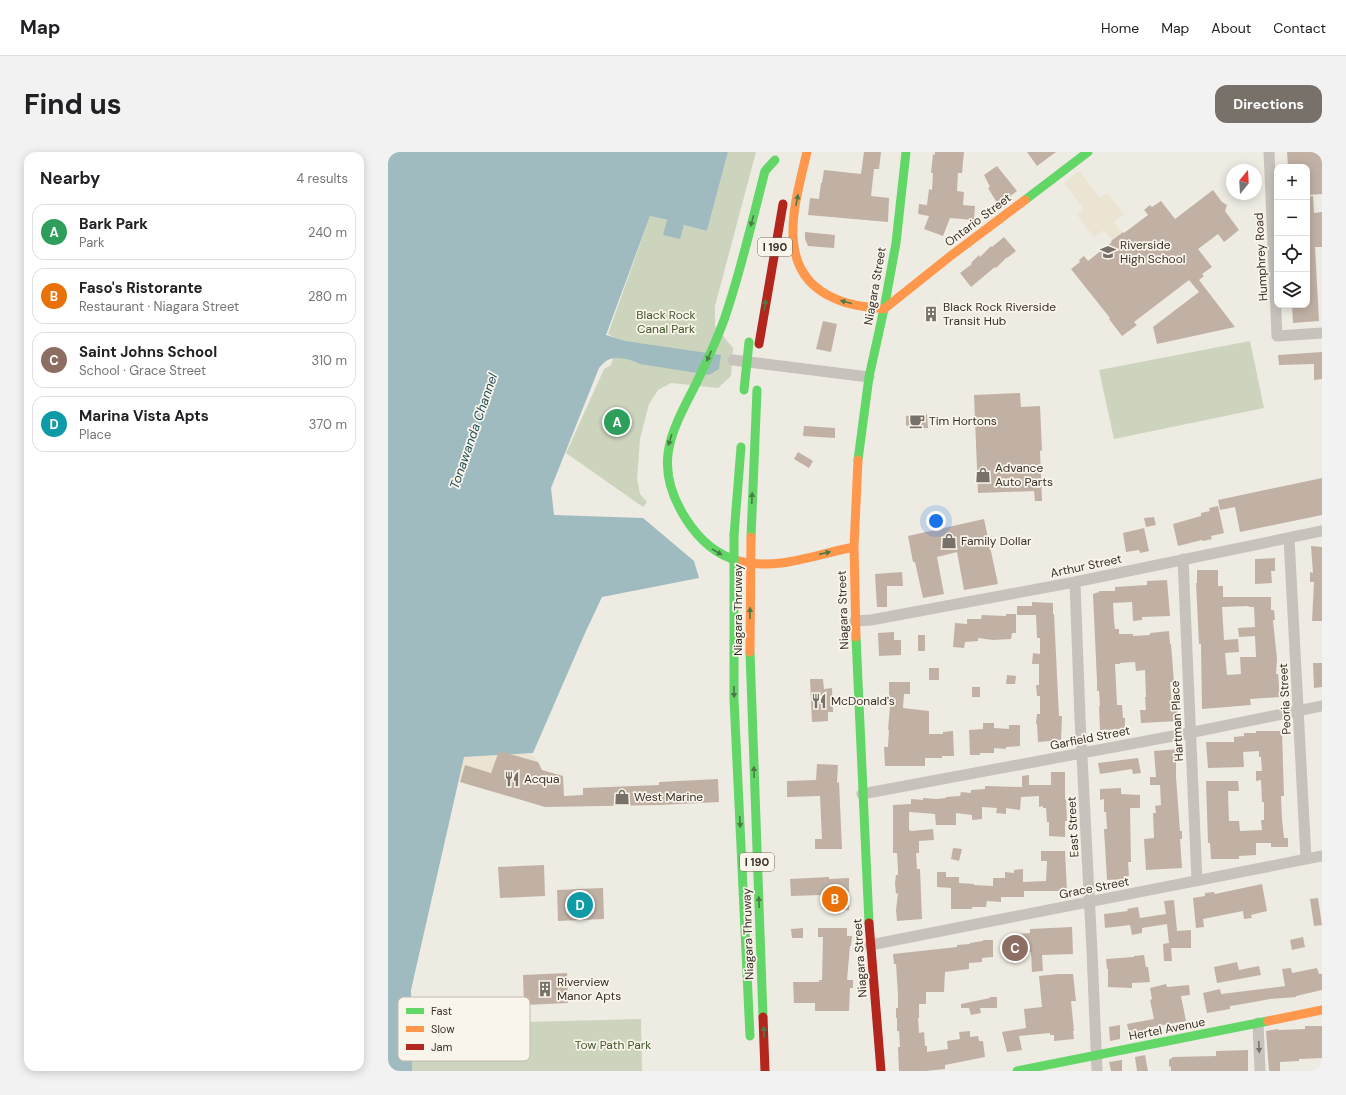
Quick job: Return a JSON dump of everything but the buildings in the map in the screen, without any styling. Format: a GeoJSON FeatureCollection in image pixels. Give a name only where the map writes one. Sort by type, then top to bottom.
{"type":"FeatureCollection","features":[{"type":"Feature","properties":{"kind":"main road"},"geometry":{"type":"LineString","coordinates":[[807,152],[793,224],[793,248],[798,267],[819,291],[831,298],[860,306],[884,309]]}},
{"type":"Feature","properties":{"kind":"main road","name":"Niagara Street"},"geometry":{"type":"LineString","coordinates":[[881,1071],[870,945],[862,794],[855,621],[854,547],[858,462],[869,377],[884,309],[899,222],[906,152]]}},
{"type":"Feature","properties":{"kind":"main road","name":"Ontario Street"},"geometry":{"type":"LineString","coordinates":[[884,309],[953,254],[1088,152]]}},
{"type":"Feature","properties":{"kind":"main road"},"geometry":{"type":"LineString","coordinates":[[773,174],[776,156]]}},
{"type":"Feature","properties":{"kind":"main road"},"geometry":{"type":"LineString","coordinates":[[776,156],[765,171],[732,297],[724,320],[708,358],[676,421],[666,458],[667,476],[673,496],[684,517],[696,534],[707,545],[728,558],[751,564],[765,565],[791,562],[854,547]]}},
{"type":"Feature","properties":{"kind":"main road","name":"Niagara Thruway"},"geometry":{"type":"LineString","coordinates":[[765,1071],[750,652],[751,537],[759,344],[775,245],[785,195]]}},
{"type":"Feature","properties":{"kind":"main road"},"geometry":{"type":"LineString","coordinates":[[744,394],[749,338]]}},
{"type":"Feature","properties":{"kind":"main road","name":"Niagara Thruway"},"geometry":{"type":"LineString","coordinates":[[741,435],[734,535],[734,699],[750,1047]]}},
{"type":"Feature","properties":{"kind":"main road","name":"Hertel Avenue"},"geometry":{"type":"LineString","coordinates":[[1017,1071],[1322,1010]]}},
{"type":"Feature","properties":{"kind":"street","name":"Humphrey Road"},"geometry":{"type":"LineString","coordinates":[[1269,152],[1278,336],[1322,333]]}},
{"type":"Feature","properties":{"kind":"street"},"geometry":{"type":"LineString","coordinates":[[733,360],[869,377]]}},
{"type":"Feature","properties":{"kind":"street","name":"Arthur Street"},"geometry":{"type":"LineString","coordinates":[[855,621],[871,620],[1075,582],[1322,531]]}},
{"type":"Feature","properties":{"kind":"street","name":"Peoria Street"},"geometry":{"type":"LineString","coordinates":[[1289,538],[1306,859]]}},
{"type":"Feature","properties":{"kind":"street","name":"Hartman Place"},"geometry":{"type":"LineString","coordinates":[[1183,559],[1197,881]]}},
{"type":"Feature","properties":{"kind":"street","name":"East Street"},"geometry":{"type":"LineString","coordinates":[[1075,582],[1097,1071]]}},
{"type":"Feature","properties":{"kind":"street","name":"Garfield Street"},"geometry":{"type":"LineString","coordinates":[[862,794],[1322,706]]}},
{"type":"Feature","properties":{"kind":"street","name":"Grace Street"},"geometry":{"type":"LineString","coordinates":[[870,945],[1322,856]]}},
{"type":"Feature","properties":{"kind":"street"},"geometry":{"type":"LineString","coordinates":[[1258,1023],[1260,1071]]}},
{"type":"Feature","properties":{"kind":"green space","name":"Black Rock Canal Park"},"geometry":{"type":"Polygon","coordinates":[[[728,152],[756,152],[715,306],[715,326],[733,348],[731,376],[718,388],[671,383],[658,390],[649,404],[640,439],[637,479],[640,494],[647,502],[643,507],[566,453],[604,369],[611,365],[619,340],[608,334],[650,216],[707,231],[728,152]]]}},
{"type":"Feature","properties":{"kind":"green space"},"geometry":{"type":"Polygon","coordinates":[[[1250,341],[1264,408],[1114,439],[1099,370],[1250,341]]]}},
{"type":"Feature","properties":{"kind":"green space","name":"Tow Path Park"},"geometry":{"type":"Polygon","coordinates":[[[641,1019],[642,1071],[412,1071],[412,1061],[530,1061],[530,1022],[641,1019]]]}},
{"type":"Feature","properties":{"kind":"shaded area"},"geometry":{"type":"Polygon","coordinates":[[[1079,171],[1100,198],[1108,193],[1124,214],[1114,222],[1122,232],[1112,240],[1104,230],[1094,237],[1077,215],[1084,209],[1064,182],[1079,171]]]}},
{"type":"Feature","properties":{"kind":"shaded area"},"geometry":{"type":"Polygon","coordinates":[[[501,747],[534,756],[538,762],[499,751],[491,773],[465,765],[460,782],[455,780],[462,755],[501,747]]]}},
{"type":"Feature","properties":{"kind":"water","name":"Tonawanda Channel"},"geometry":{"type":"Polygon","coordinates":[[[388,152],[728,152],[707,231],[684,225],[680,239],[663,235],[667,220],[650,216],[606,335],[625,341],[721,355],[719,369],[709,375],[640,364],[623,358],[613,358],[606,361],[599,368],[551,488],[554,515],[643,518],[694,561],[699,578],[602,597],[533,753],[464,757],[411,990],[411,997],[398,997],[398,1061],[412,1061],[412,1071],[388,1071],[388,152]]]}},
{"type":"Feature","properties":{"kind":"traffic: fast"},"geometry":{"type":"LineString","coordinates":[[858,460],[869,377],[884,309],[896,243],[906,152]]}},
{"type":"Feature","properties":{"kind":"traffic: fast"},"geometry":{"type":"LineString","coordinates":[[1025,200],[1088,152]]}},
{"type":"Feature","properties":{"kind":"traffic: fast"},"geometry":{"type":"LineString","coordinates":[[739,561],[723,555],[708,545],[696,533],[686,519],[676,500],[670,483],[667,466],[668,450],[672,435],[724,320],[741,265],[765,171],[775,160]]}},
{"type":"Feature","properties":{"kind":"traffic: fast"},"geometry":{"type":"LineString","coordinates":[[744,390],[749,342]]}},
{"type":"Feature","properties":{"kind":"traffic: fast"},"geometry":{"type":"LineString","coordinates":[[751,537],[757,390]]}},
{"type":"Feature","properties":{"kind":"traffic: fast"},"geometry":{"type":"LineString","coordinates":[[734,535],[741,447]]}},
{"type":"Feature","properties":{"kind":"traffic: fast"},"geometry":{"type":"LineString","coordinates":[[734,535],[734,653]]}},
{"type":"Feature","properties":{"kind":"traffic: fast"},"geometry":{"type":"LineString","coordinates":[[856,637],[869,923]]}},
{"type":"Feature","properties":{"kind":"traffic: fast"},"geometry":{"type":"LineString","coordinates":[[750,652],[763,1017]]}},
{"type":"Feature","properties":{"kind":"traffic: fast"},"geometry":{"type":"LineString","coordinates":[[734,653],[734,699],[750,1036]]}},
{"type":"Feature","properties":{"kind":"traffic: fast"},"geometry":{"type":"LineString","coordinates":[[1017,1071],[1268,1021]]}},
{"type":"Feature","properties":{"kind":"traffic: slow"},"geometry":{"type":"LineString","coordinates":[[807,152],[797,193],[793,235],[796,255],[803,272],[816,287],[836,299],[854,305],[884,309]]}},
{"type":"Feature","properties":{"kind":"traffic: slow"},"geometry":{"type":"LineString","coordinates":[[884,309],[953,254],[1025,200]]}},
{"type":"Feature","properties":{"kind":"traffic: slow"},"geometry":{"type":"LineString","coordinates":[[856,637],[854,547],[858,460]]}},
{"type":"Feature","properties":{"kind":"traffic: slow"},"geometry":{"type":"LineString","coordinates":[[750,652],[751,537]]}},
{"type":"Feature","properties":{"kind":"traffic: slow"},"geometry":{"type":"LineString","coordinates":[[739,561],[754,564],[783,563],[854,547]]}},
{"type":"Feature","properties":{"kind":"traffic: slow"},"geometry":{"type":"LineString","coordinates":[[1268,1021],[1322,1010]]}},
{"type":"Feature","properties":{"kind":"traffic: jam"},"geometry":{"type":"LineString","coordinates":[[759,344],[783,204]]}},
{"type":"Feature","properties":{"kind":"traffic: jam"},"geometry":{"type":"LineString","coordinates":[[869,923],[881,1071]]}},
{"type":"Feature","properties":{"kind":"traffic: jam"},"geometry":{"type":"LineString","coordinates":[[763,1017],[765,1071]]}},
{"type":"Feature","properties":{"kind":"place","name":"Riverside High School"},"geometry":{"type":"Point","coordinates":[1108,252]}},
{"type":"Feature","properties":{"kind":"place","name":"Black Rock Riverside Transit Hub"},"geometry":{"type":"Point","coordinates":[931,314]}},
{"type":"Feature","properties":{"kind":"place","name":"Tim Hortons"},"geometry":{"type":"Point","coordinates":[917,421]}},
{"type":"Feature","properties":{"kind":"place","name":"Bark Park"},"geometry":{"type":"Point","coordinates":[617,422]}},
{"type":"Feature","properties":{"kind":"place","name":"Advance Auto Parts"},"geometry":{"type":"Point","coordinates":[983,475]}},
{"type":"Feature","properties":{"kind":"place","name":"Family Dollar"},"geometry":{"type":"Point","coordinates":[949,541]}},
{"type":"Feature","properties":{"kind":"place","name":"McDonald's"},"geometry":{"type":"Point","coordinates":[819,701]}},
{"type":"Feature","properties":{"kind":"place","name":"Acqua"},"geometry":{"type":"Point","coordinates":[512,779]}},
{"type":"Feature","properties":{"kind":"place","name":"West Marine"},"geometry":{"type":"Point","coordinates":[622,797]}},
{"type":"Feature","properties":{"kind":"place","name":"Faso's Ristorante"},"geometry":{"type":"Point","coordinates":[835,899]}},
{"type":"Feature","properties":{"kind":"place","name":"Marina Vista Apts"},"geometry":{"type":"Point","coordinates":[580,905]}},
{"type":"Feature","properties":{"kind":"place","name":"Saint Johns School"},"geometry":{"type":"Point","coordinates":[1015,948]}},
{"type":"Feature","properties":{"kind":"place","name":"Riverview Manor Apts"},"geometry":{"type":"Point","coordinates":[545,989]}}]}
